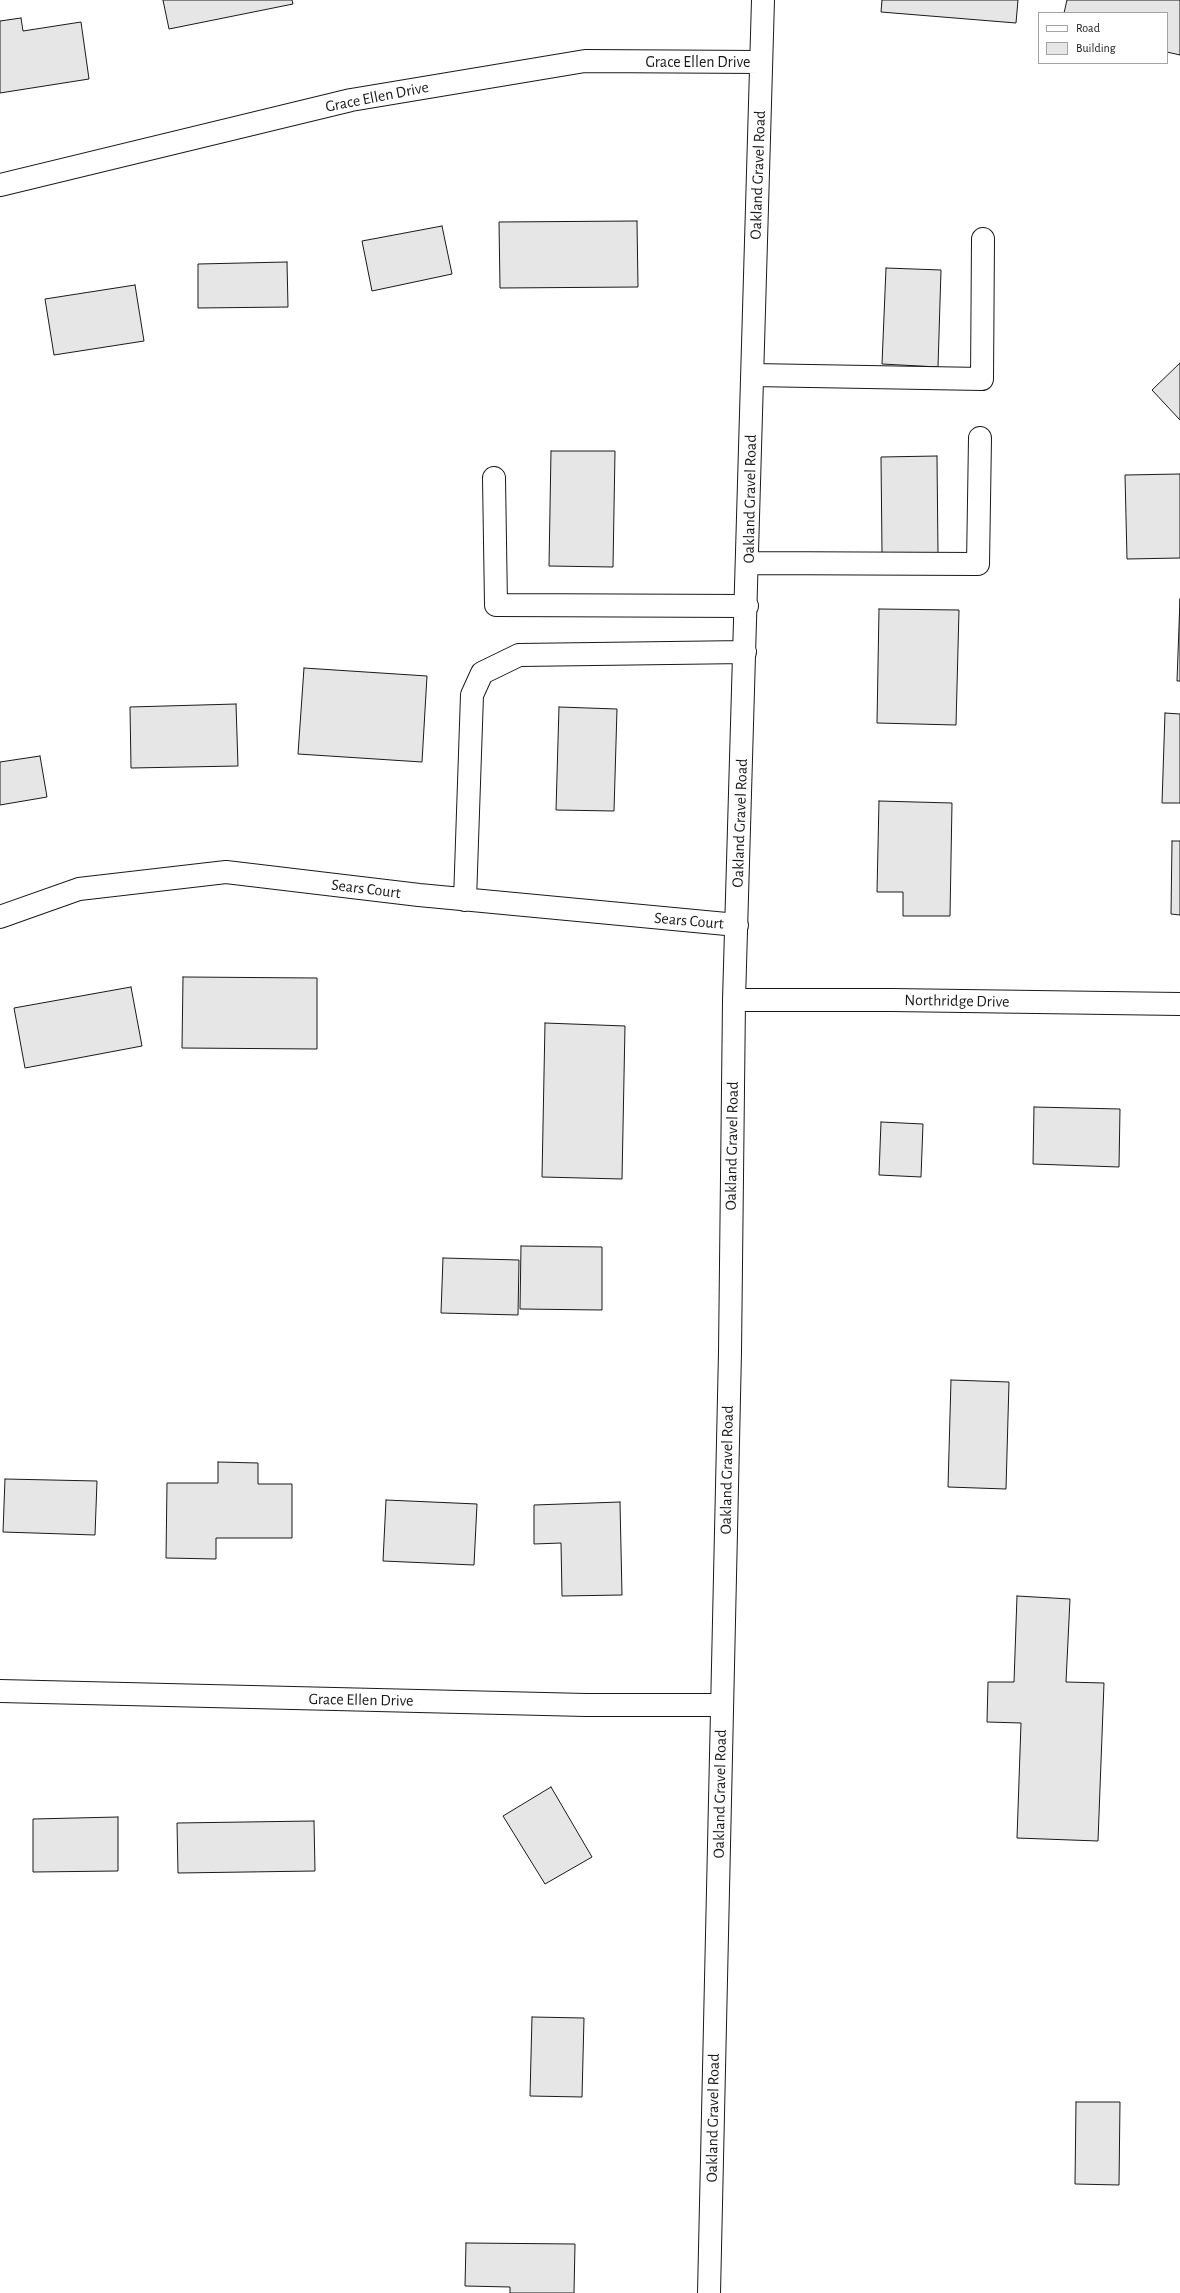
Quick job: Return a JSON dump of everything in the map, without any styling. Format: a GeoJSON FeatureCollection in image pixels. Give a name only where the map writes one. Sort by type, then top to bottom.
{"type":"FeatureCollection","features":[{"type":"Feature","properties":{"kind":"street","name":"Oakland Gravel Road"},"geometry":{"type":"LineString","coordinates":[[709,2293],[722,1705],[734,1000],[744,652],[747,606],[763,0]]}},
{"type":"Feature","properties":{"kind":"street","name":"Grace Ellen Drive"},"geometry":{"type":"LineString","coordinates":[[0,185],[351,100],[585,61],[761,62]]}},
{"type":"Feature","properties":{"kind":"street"},"geometry":{"type":"LineString","coordinates":[[753,375],[982,379],[983,239]]}},
{"type":"Feature","properties":{"kind":"street"},"geometry":{"type":"LineString","coordinates":[[748,563],[978,564],[980,438]]}},
{"type":"Feature","properties":{"kind":"street"},"geometry":{"type":"LineString","coordinates":[[494,478],[496,605],[747,606]]}},
{"type":"Feature","properties":{"kind":"street"},"geometry":{"type":"LineString","coordinates":[[465,900],[472,695],[482,673],[519,655],[744,652]]}},
{"type":"Feature","properties":{"kind":"street","name":"Sears Court"},"geometry":{"type":"LineString","coordinates":[[0,917],[78,889],[226,872],[465,900],[737,925]]}},
{"type":"Feature","properties":{"kind":"street","name":"Northridge Drive"},"geometry":{"type":"LineString","coordinates":[[734,1000],[891,1000],[1180,1004]]}},
{"type":"Feature","properties":{"kind":"street","name":"Grace Ellen Drive"},"geometry":{"type":"LineString","coordinates":[[0,1691],[578,1705],[722,1705]]}},
{"type":"Feature","properties":{"kind":"building"},"geometry":{"type":"Polygon","coordinates":[[[163,0],[292,0],[293,4],[169,29],[163,0]]]}},
{"type":"Feature","properties":{"kind":"building"},"geometry":{"type":"Polygon","coordinates":[[[882,0],[1018,0],[1016,23],[881,12],[882,0]]]}},
{"type":"Feature","properties":{"kind":"building"},"geometry":{"type":"Polygon","coordinates":[[[1067,0],[1180,0],[1180,55],[1168,52],[1168,12],[1064,12],[1067,0]]]}},
{"type":"Feature","properties":{"kind":"building"},"geometry":{"type":"Polygon","coordinates":[[[21,18],[23,31],[81,22],[89,79],[0,93],[0,21],[21,18]]]}},
{"type":"Feature","properties":{"kind":"building"},"geometry":{"type":"Polygon","coordinates":[[[637,221],[638,287],[500,288],[499,222],[637,221]]]}},
{"type":"Feature","properties":{"kind":"building"},"geometry":{"type":"Polygon","coordinates":[[[442,226],[452,274],[372,291],[362,241],[442,226]]]}},
{"type":"Feature","properties":{"kind":"building"},"geometry":{"type":"Polygon","coordinates":[[[287,262],[288,307],[198,308],[198,264],[287,262]]]}},
{"type":"Feature","properties":{"kind":"building"},"geometry":{"type":"Polygon","coordinates":[[[886,268],[941,270],[938,367],[882,364],[886,268]]]}},
{"type":"Feature","properties":{"kind":"building"},"geometry":{"type":"Polygon","coordinates":[[[135,285],[144,341],[54,355],[45,299],[135,285]]]}},
{"type":"Feature","properties":{"kind":"building"},"geometry":{"type":"Polygon","coordinates":[[[1180,363],[1180,420],[1152,390],[1180,363]]]}},
{"type":"Feature","properties":{"kind":"building"},"geometry":{"type":"Polygon","coordinates":[[[551,451],[615,451],[613,567],[549,566],[551,451]]]}},
{"type":"Feature","properties":{"kind":"building"},"geometry":{"type":"Polygon","coordinates":[[[937,456],[938,553],[882,553],[881,457],[937,456]]]}},
{"type":"Feature","properties":{"kind":"building"},"geometry":{"type":"Polygon","coordinates":[[[1180,474],[1180,558],[1127,559],[1125,475],[1180,474]]]}},
{"type":"Feature","properties":{"kind":"building"},"geometry":{"type":"Polygon","coordinates":[[[1180,599],[1180,681],[1177,681],[1180,599]]]}},
{"type":"Feature","properties":{"kind":"building"},"geometry":{"type":"Polygon","coordinates":[[[879,609],[959,610],[956,725],[877,723],[879,609]]]}},
{"type":"Feature","properties":{"kind":"building"},"geometry":{"type":"Polygon","coordinates":[[[304,668],[427,676],[422,762],[298,754],[304,668]]]}},
{"type":"Feature","properties":{"kind":"building"},"geometry":{"type":"Polygon","coordinates":[[[236,704],[238,766],[131,768],[130,707],[236,704]]]}},
{"type":"Feature","properties":{"kind":"building"},"geometry":{"type":"Polygon","coordinates":[[[559,707],[617,709],[614,811],[556,810],[559,707]]]}},
{"type":"Feature","properties":{"kind":"building"},"geometry":{"type":"Polygon","coordinates":[[[1165,713],[1180,714],[1180,803],[1162,803],[1165,713]]]}},
{"type":"Feature","properties":{"kind":"building"},"geometry":{"type":"Polygon","coordinates":[[[40,756],[47,797],[0,805],[0,762],[40,756]]]}},
{"type":"Feature","properties":{"kind":"building"},"geometry":{"type":"Polygon","coordinates":[[[879,801],[952,803],[950,916],[903,916],[903,892],[877,892],[879,801]]]}},
{"type":"Feature","properties":{"kind":"building"},"geometry":{"type":"Polygon","coordinates":[[[1172,841],[1180,841],[1180,915],[1171,914],[1172,841]]]}},
{"type":"Feature","properties":{"kind":"building"},"geometry":{"type":"Polygon","coordinates":[[[183,977],[317,978],[317,1049],[182,1048],[183,977]]]}},
{"type":"Feature","properties":{"kind":"building"},"geometry":{"type":"Polygon","coordinates":[[[131,987],[142,1046],[25,1068],[14,1008],[131,987]]]}},
{"type":"Feature","properties":{"kind":"building"},"geometry":{"type":"Polygon","coordinates":[[[545,1023],[625,1026],[622,1179],[542,1177],[545,1023]]]}},
{"type":"Feature","properties":{"kind":"building"},"geometry":{"type":"Polygon","coordinates":[[[1034,1107],[1120,1109],[1119,1167],[1033,1164],[1034,1107]]]}},
{"type":"Feature","properties":{"kind":"building"},"geometry":{"type":"Polygon","coordinates":[[[881,1122],[923,1124],[921,1177],[879,1175],[881,1122]]]}},
{"type":"Feature","properties":{"kind":"building"},"geometry":{"type":"Polygon","coordinates":[[[521,1246],[602,1247],[602,1310],[520,1309],[521,1246]]]}},
{"type":"Feature","properties":{"kind":"building"},"geometry":{"type":"Polygon","coordinates":[[[443,1258],[519,1260],[518,1315],[441,1313],[443,1258]]]}},
{"type":"Feature","properties":{"kind":"building"},"geometry":{"type":"Polygon","coordinates":[[[951,1380],[1009,1382],[1006,1489],[948,1487],[951,1380]]]}},
{"type":"Feature","properties":{"kind":"building"},"geometry":{"type":"Polygon","coordinates":[[[218,1462],[258,1463],[258,1484],[292,1484],[292,1538],[216,1538],[216,1559],[166,1558],[167,1483],[218,1483],[218,1462]]]}},
{"type":"Feature","properties":{"kind":"building"},"geometry":{"type":"Polygon","coordinates":[[[5,1479],[97,1481],[95,1535],[3,1532],[5,1479]]]}},
{"type":"Feature","properties":{"kind":"building"},"geometry":{"type":"Polygon","coordinates":[[[386,1500],[477,1504],[474,1565],[383,1561],[386,1500]]]}},
{"type":"Feature","properties":{"kind":"building"},"geometry":{"type":"Polygon","coordinates":[[[620,1502],[622,1595],[562,1596],[561,1543],[534,1544],[534,1505],[620,1502]]]}},
{"type":"Feature","properties":{"kind":"building"},"geometry":{"type":"Polygon","coordinates":[[[1017,1596],[1070,1599],[1066,1682],[1104,1683],[1098,1841],[1017,1838],[1021,1723],[987,1722],[988,1682],[1014,1682],[1017,1596]]]}},
{"type":"Feature","properties":{"kind":"building"},"geometry":{"type":"Polygon","coordinates":[[[551,1787],[592,1857],[545,1884],[503,1816],[551,1787]]]}},
{"type":"Feature","properties":{"kind":"building"},"geometry":{"type":"Polygon","coordinates":[[[118,1817],[118,1871],[33,1872],[33,1819],[118,1817]]]}},
{"type":"Feature","properties":{"kind":"building"},"geometry":{"type":"Polygon","coordinates":[[[314,1821],[315,1871],[178,1873],[177,1823],[314,1821]]]}},
{"type":"Feature","properties":{"kind":"building"},"geometry":{"type":"Polygon","coordinates":[[[532,2017],[584,2018],[582,2097],[530,2096],[532,2017]]]}},
{"type":"Feature","properties":{"kind":"building"},"geometry":{"type":"Polygon","coordinates":[[[1076,2102],[1120,2102],[1119,2185],[1075,2184],[1076,2102]]]}},
{"type":"Feature","properties":{"kind":"building"},"geometry":{"type":"Polygon","coordinates":[[[466,2243],[575,2244],[574,2293],[510,2293],[510,2287],[465,2286],[466,2243]]]}}]}
